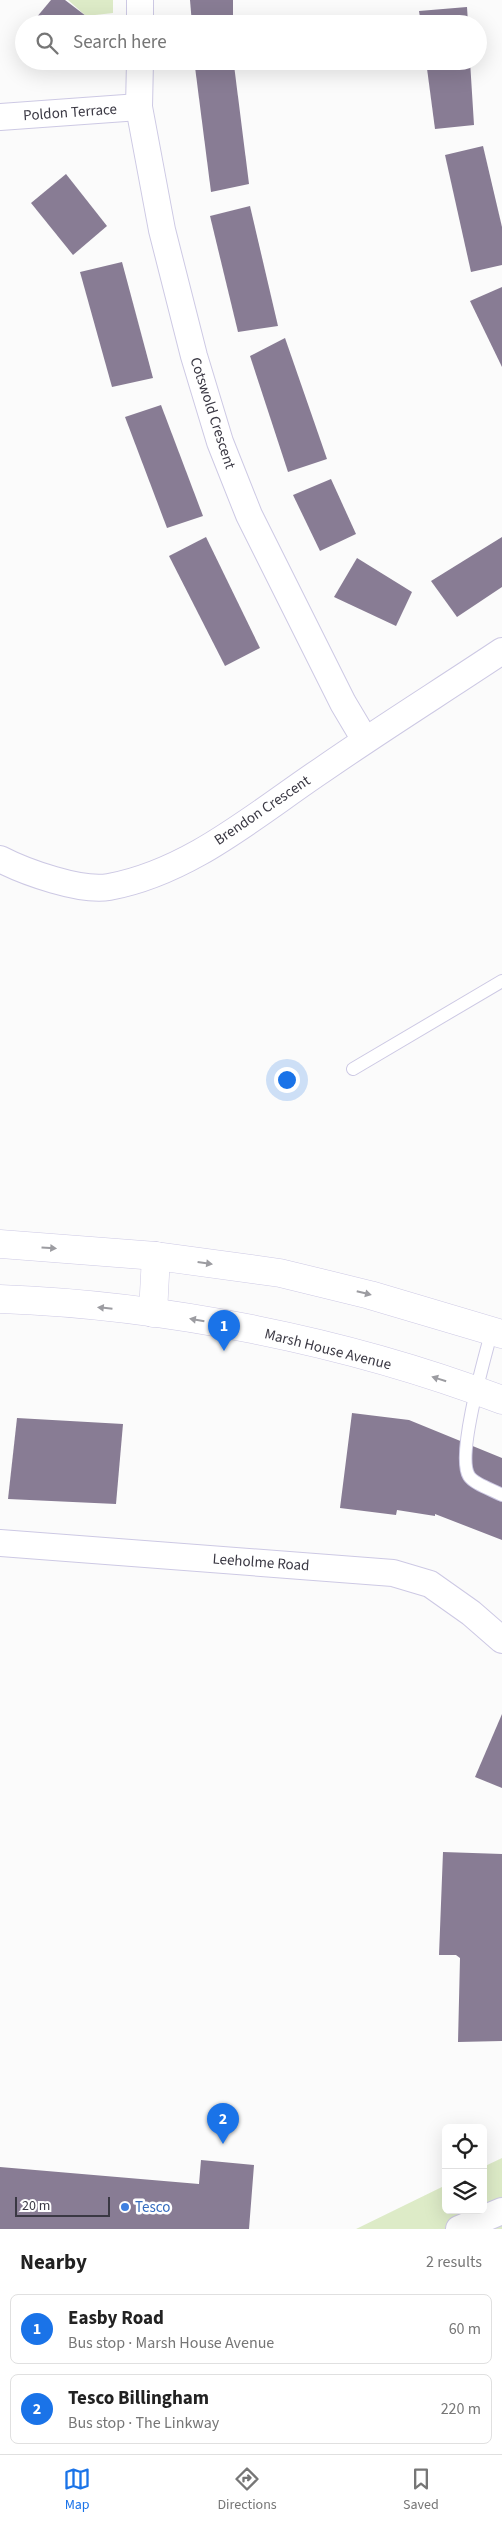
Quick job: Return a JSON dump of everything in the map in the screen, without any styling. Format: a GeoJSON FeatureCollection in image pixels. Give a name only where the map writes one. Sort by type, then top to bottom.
{"type":"FeatureCollection","features":[{"type":"Feature","properties":{"kind":"street"},"geometry":{"type":"LineString","coordinates":[[140,0],[140,15]]}},
{"type":"Feature","properties":{"kind":"street","name":"Cotswold Crescent"},"geometry":{"type":"LineString","coordinates":[[140,70],[139,107],[162,230],[194,356],[220,442],[249,514],[344,704],[365,740]]}},
{"type":"Feature","properties":{"kind":"street","name":"Poldon Terrace"},"geometry":{"type":"LineString","coordinates":[[0,117],[139,107]]}},
{"type":"Feature","properties":{"kind":"street","name":"Brendon Crescent"},"geometry":{"type":"LineString","coordinates":[[0,859],[32,874],[65,883],[106,888],[152,876],[188,860],[365,740],[502,652]]}},
{"type":"Feature","properties":{"kind":"street"},"geometry":{"type":"LineString","coordinates":[[0,1244],[156,1256],[280,1273],[370,1295],[497,1332]]}},
{"type":"Feature","properties":{"kind":"street"},"geometry":{"type":"LineString","coordinates":[[154,1313],[156,1256]]}},
{"type":"Feature","properties":{"kind":"street","name":"Marsh House Avenue"},"geometry":{"type":"LineString","coordinates":[[0,1299],[154,1313],[276,1335],[358,1354],[476,1390],[502,1400]]}},
{"type":"Feature","properties":{"kind":"street","name":"Leeholme Road"},"geometry":{"type":"LineString","coordinates":[[0,1542],[393,1574],[430,1584],[471,1613],[502,1640]]}},
{"type":"Feature","properties":{"kind":"street"},"geometry":{"type":"LineString","coordinates":[[459,2229],[502,2211]]}},
{"type":"Feature","properties":{"kind":"lane"},"geometry":{"type":"LineString","coordinates":[[353,1069],[502,981]]}},
{"type":"Feature","properties":{"kind":"lane"},"geometry":{"type":"LineString","coordinates":[[497,1332],[476,1390],[464,1465],[470,1478],[502,1495]]}},
{"type":"Feature","properties":{"kind":"green space"},"geometry":{"type":"Polygon","coordinates":[[[68,0],[113,0],[113,13],[85,15],[68,0]]]}},
{"type":"Feature","properties":{"kind":"green space"},"geometry":{"type":"Polygon","coordinates":[[[502,2158],[502,2229],[356,2229],[442,2187],[442,2214],[487,2214],[487,2165],[502,2158]]]}},
{"type":"Feature","properties":{"kind":"building"},"geometry":{"type":"Polygon","coordinates":[[[51,0],[65,0],[85,15],[38,15],[51,0]]]}},
{"type":"Feature","properties":{"kind":"building"},"geometry":{"type":"Polygon","coordinates":[[[190,0],[233,0],[233,15],[191,15],[190,0]]]}},
{"type":"Feature","properties":{"kind":"building"},"geometry":{"type":"Polygon","coordinates":[[[467,7],[467,15],[420,15],[419,11],[467,7]]]}},
{"type":"Feature","properties":{"kind":"building"},"geometry":{"type":"Polygon","coordinates":[[[195,70],[235,70],[249,184],[211,192],[195,70]]]}},
{"type":"Feature","properties":{"kind":"building"},"geometry":{"type":"Polygon","coordinates":[[[427,70],[471,70],[474,125],[435,129],[427,70]]]}},
{"type":"Feature","properties":{"kind":"building"},"geometry":{"type":"Polygon","coordinates":[[[483,146],[502,227],[502,265],[471,272],[445,155],[483,146]]]}},
{"type":"Feature","properties":{"kind":"building"},"geometry":{"type":"Polygon","coordinates":[[[66,174],[107,226],[73,255],[31,203],[66,174]]]}},
{"type":"Feature","properties":{"kind":"building"},"geometry":{"type":"Polygon","coordinates":[[[250,206],[278,326],[238,332],[210,216],[250,206]]]}},
{"type":"Feature","properties":{"kind":"building"},"geometry":{"type":"Polygon","coordinates":[[[122,262],[153,378],[112,387],[80,272],[122,262]]]}},
{"type":"Feature","properties":{"kind":"building"},"geometry":{"type":"Polygon","coordinates":[[[502,287],[502,367],[470,301],[502,287]]]}},
{"type":"Feature","properties":{"kind":"building"},"geometry":{"type":"Polygon","coordinates":[[[285,338],[327,459],[288,472],[250,356],[285,338]]]}},
{"type":"Feature","properties":{"kind":"building"},"geometry":{"type":"Polygon","coordinates":[[[161,405],[203,516],[167,528],[125,417],[161,405]]]}},
{"type":"Feature","properties":{"kind":"building"},"geometry":{"type":"Polygon","coordinates":[[[331,479],[356,534],[320,551],[293,495],[331,479]]]}},
{"type":"Feature","properties":{"kind":"building"},"geometry":{"type":"Polygon","coordinates":[[[206,537],[260,648],[225,666],[169,556],[206,537]]]}},
{"type":"Feature","properties":{"kind":"building"},"geometry":{"type":"Polygon","coordinates":[[[502,537],[502,587],[457,617],[431,581],[502,537]]]}},
{"type":"Feature","properties":{"kind":"building"},"geometry":{"type":"Polygon","coordinates":[[[357,558],[412,592],[396,626],[334,597],[357,558]]]}},
{"type":"Feature","properties":{"kind":"building"},"geometry":{"type":"Polygon","coordinates":[[[352,1413],[409,1420],[502,1458],[502,1540],[435,1514],[435,1516],[397,1510],[396,1515],[340,1508],[352,1413]]]}},
{"type":"Feature","properties":{"kind":"building"},"geometry":{"type":"Polygon","coordinates":[[[17,1418],[123,1424],[116,1504],[8,1499],[17,1418]]]}},
{"type":"Feature","properties":{"kind":"building"},"geometry":{"type":"Polygon","coordinates":[[[502,1714],[502,1788],[475,1777],[502,1714]]]}},
{"type":"Feature","properties":{"kind":"building"},"geometry":{"type":"Polygon","coordinates":[[[443,1852],[502,1854],[502,2041],[458,2042],[460,1958],[456,1955],[439,1955],[443,1852]]]}},
{"type":"Feature","properties":{"kind":"building","name":"Tesco"},"geometry":{"type":"Polygon","coordinates":[[[201,2160],[254,2165],[249,2229],[0,2229],[0,2167],[199,2184],[201,2160]]]}},
{"type":"Feature","properties":{"kind":"place","name":"Easby Road"},"geometry":{"type":"Point","coordinates":[224,1351]}},
{"type":"Feature","properties":{"kind":"place","name":"Tesco Billingham"},"geometry":{"type":"Point","coordinates":[223,2144]}},
{"type":"Feature","properties":{"kind":"place","name":"Tesco"},"geometry":{"type":"Point","coordinates":[125,2207]}}]}
